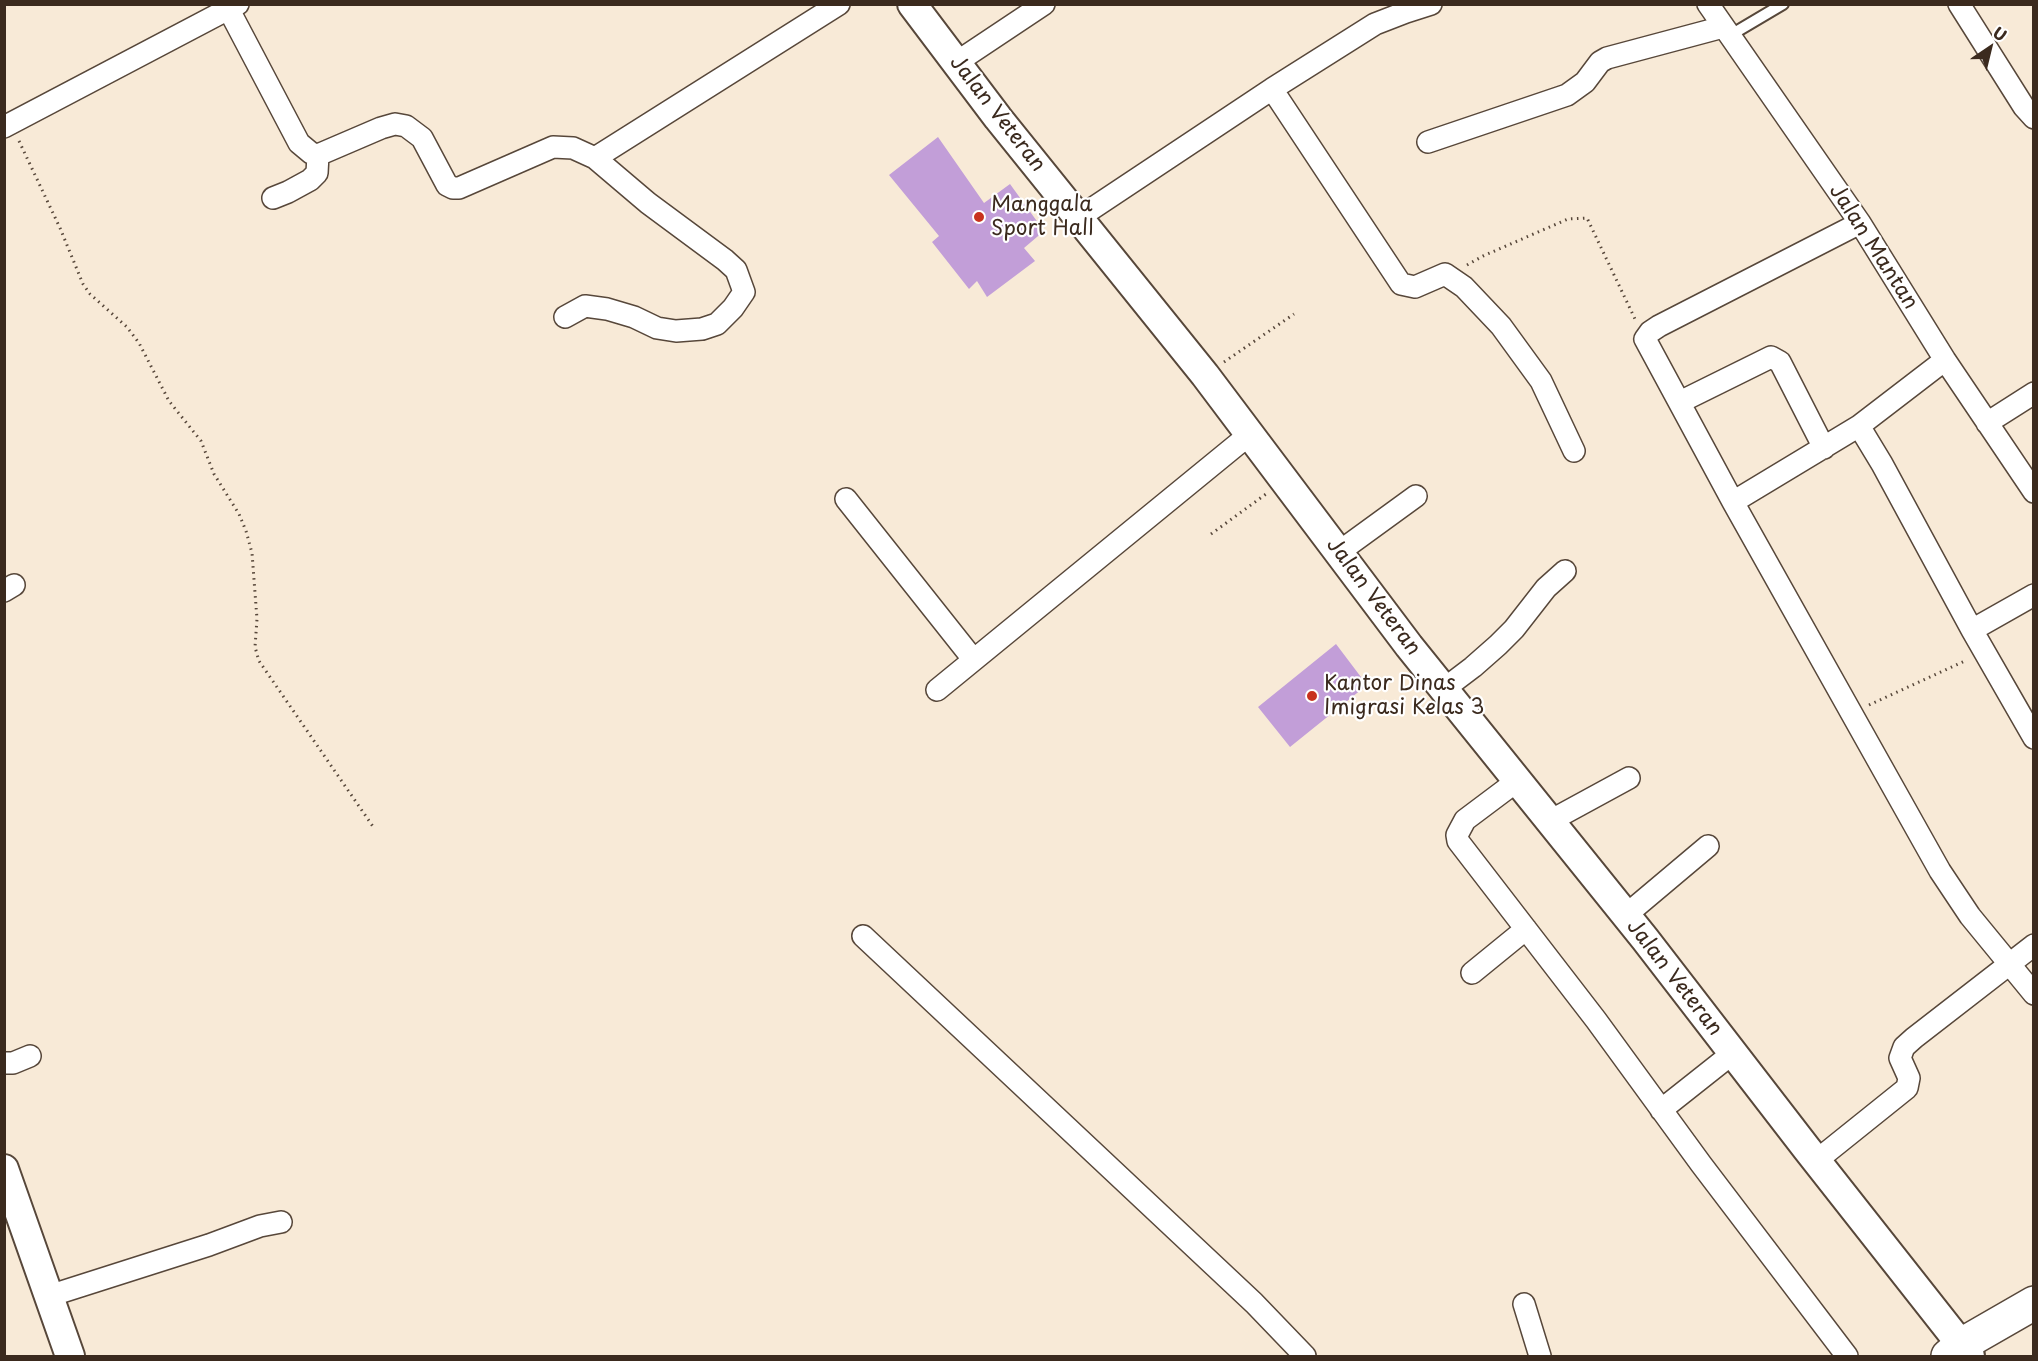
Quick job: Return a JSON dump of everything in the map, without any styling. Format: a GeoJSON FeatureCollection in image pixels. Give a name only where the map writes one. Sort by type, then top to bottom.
{"type":"FeatureCollection","features":[{"type":"Feature","properties":{"kind":"highway"},"geometry":{"type":"LineString","coordinates":[[1963,1354],[2034,1303]]}},
{"type":"Feature","properties":{"kind":"highway"},"geometry":{"type":"LineString","coordinates":[[1963,1354],[2034,1323]]}},
{"type":"Feature","properties":{"kind":"street"},"geometry":{"type":"LineString","coordinates":[[595,158],[839,4]]}},
{"type":"Feature","properties":{"kind":"street","name":"Jalan Veteran"},"geometry":{"type":"LineString","coordinates":[[912,4],[998,118],[1250,434],[1409,646],[1626,915],[1963,1354]]}},
{"type":"Feature","properties":{"kind":"street"},"geometry":{"type":"LineString","coordinates":[[957,62],[1044,4]]}},
{"type":"Feature","properties":{"kind":"street"},"geometry":{"type":"LineString","coordinates":[[1078,218],[1272,89],[1375,24],[1431,4]]}},
{"type":"Feature","properties":{"kind":"street","name":"Jalan Mantan"},"geometry":{"type":"LineString","coordinates":[[1708,4],[1860,224],[1945,360],[2034,492]]}},
{"type":"Feature","properties":{"kind":"street"},"geometry":{"type":"LineString","coordinates":[[1959,4],[2024,107],[2034,118]]}},
{"type":"Feature","properties":{"kind":"street"},"geometry":{"type":"LineString","coordinates":[[7,126],[233,7],[298,143],[305,150],[318,154],[381,128],[395,124],[406,126],[422,138],[444,180],[453,188],[459,188],[553,147],[573,148],[595,158],[648,203],[725,260],[736,270],[744,292],[741,299],[717,324],[702,329],[676,331],[657,328],[634,317],[585,306],[566,317]]}},
{"type":"Feature","properties":{"kind":"street"},"geometry":{"type":"LineString","coordinates":[[1428,142],[1567,95],[1585,82],[1600,62],[1607,58],[1726,32]]}},
{"type":"Feature","properties":{"kind":"street"},"geometry":{"type":"LineString","coordinates":[[1272,89],[1401,284],[1407,287],[1415,286],[1441,275],[1449,275],[1464,287],[1500,326],[1541,381],[1574,452]]}},
{"type":"Feature","properties":{"kind":"street"},"geometry":{"type":"LineString","coordinates":[[273,198],[288,192],[317,173],[318,154]]}},
{"type":"Feature","properties":{"kind":"street"},"geometry":{"type":"LineString","coordinates":[[1860,224],[1659,326],[1645,339],[1733,502],[1940,871],[1970,916],[2007,964],[2034,994]]}},
{"type":"Feature","properties":{"kind":"street"},"geometry":{"type":"LineString","coordinates":[[1680,402],[1771,357],[1780,362],[1824,448]]}},
{"type":"Feature","properties":{"kind":"street"},"geometry":{"type":"LineString","coordinates":[[1733,502],[1859,426],[1945,360]]}},
{"type":"Feature","properties":{"kind":"street"},"geometry":{"type":"LineString","coordinates":[[1987,423],[2034,393]]}},
{"type":"Feature","properties":{"kind":"street"},"geometry":{"type":"LineString","coordinates":[[1859,426],[2034,738]]}},
{"type":"Feature","properties":{"kind":"street"},"geometry":{"type":"LineString","coordinates":[[937,690],[1250,434]]}},
{"type":"Feature","properties":{"kind":"street"},"geometry":{"type":"LineString","coordinates":[[1339,552],[1416,496]]}},
{"type":"Feature","properties":{"kind":"street"},"geometry":{"type":"LineString","coordinates":[[846,500],[973,660]]}},
{"type":"Feature","properties":{"kind":"street"},"geometry":{"type":"LineString","coordinates":[[1444,689],[1498,645],[1546,588],[1565,571]]}},
{"type":"Feature","properties":{"kind":"street"},"geometry":{"type":"LineString","coordinates":[[1972,630],[2034,595]]}},
{"type":"Feature","properties":{"kind":"street"},"geometry":{"type":"LineString","coordinates":[[1550,821],[1629,778]]}},
{"type":"Feature","properties":{"kind":"street"},"geometry":{"type":"LineString","coordinates":[[1517,781],[1465,820],[1457,835],[1458,841],[1596,1020],[1847,1356]]}},
{"type":"Feature","properties":{"kind":"street"},"geometry":{"type":"LineString","coordinates":[[1626,915],[1708,846]]}},
{"type":"Feature","properties":{"kind":"street"},"geometry":{"type":"LineString","coordinates":[[1472,973],[1526,929]]}},
{"type":"Feature","properties":{"kind":"street"},"geometry":{"type":"LineString","coordinates":[[863,936],[1254,1303],[1305,1356]]}},
{"type":"Feature","properties":{"kind":"street"},"geometry":{"type":"LineString","coordinates":[[1816,1161],[1907,1088],[1909,1078],[1900,1058],[1904,1047],[1909,1042],[2034,945]]}},
{"type":"Feature","properties":{"kind":"street"},"geometry":{"type":"LineString","coordinates":[[1661,1110],[1733,1053]]}},
{"type":"Feature","properties":{"kind":"street"},"geometry":{"type":"LineString","coordinates":[[4,1063],[13,1063],[30,1056]]}},
{"type":"Feature","properties":{"kind":"street"},"geometry":{"type":"LineString","coordinates":[[4,1168],[70,1356]]}},
{"type":"Feature","properties":{"kind":"street"},"geometry":{"type":"LineString","coordinates":[[49,1296],[260,1226],[281,1222]]}},
{"type":"Feature","properties":{"kind":"street"},"geometry":{"type":"LineString","coordinates":[[1524,1304],[1540,1356]]}},
{"type":"Feature","properties":{"kind":"lane"},"geometry":{"type":"LineString","coordinates":[[1726,32],[1783,4]]}},
{"type":"Feature","properties":{"kind":"path"},"geometry":{"type":"LineString","coordinates":[[7,126],[60,228],[83,284],[96,300],[127,327],[139,343],[169,400],[201,441],[214,474],[239,514],[246,531],[254,568],[257,620],[255,647],[259,661],[374,828]]}},
{"type":"Feature","properties":{"kind":"path"},"geometry":{"type":"LineString","coordinates":[[1449,275],[1483,256],[1568,219],[1587,218],[1645,339]]}},
{"type":"Feature","properties":{"kind":"path"},"geometry":{"type":"LineString","coordinates":[[1204,375],[1294,314]]}},
{"type":"Feature","properties":{"kind":"path"},"geometry":{"type":"LineString","coordinates":[[1211,534],[1285,480]]}},
{"type":"Feature","properties":{"kind":"path"},"geometry":{"type":"LineString","coordinates":[[1852,713],[1985,652]]}},
{"type":"Feature","properties":{"kind":"building","name":"Manggala Sport Hall"},"geometry":{"type":"Polygon","coordinates":[[[938,137],[984,203],[1010,184],[1044,231],[1024,248],[1035,261],[987,297],[977,281],[969,289],[932,242],[939,236],[889,175],[938,137]]]}},
{"type":"Feature","properties":{"kind":"building","name":"Kantor Dinas Imigrasi Kelas 3"},"geometry":{"type":"Polygon","coordinates":[[[1336,644],[1367,685],[1290,747],[1258,707],[1336,644]]]}},
{"type":"Feature","properties":{"kind":"place","name":"Manggala Sport Hall"},"geometry":{"type":"Point","coordinates":[979,217]}},
{"type":"Feature","properties":{"kind":"place","name":"Kantor Dinas Imigrasi Kelas 3"},"geometry":{"type":"Point","coordinates":[1312,696]}}]}
